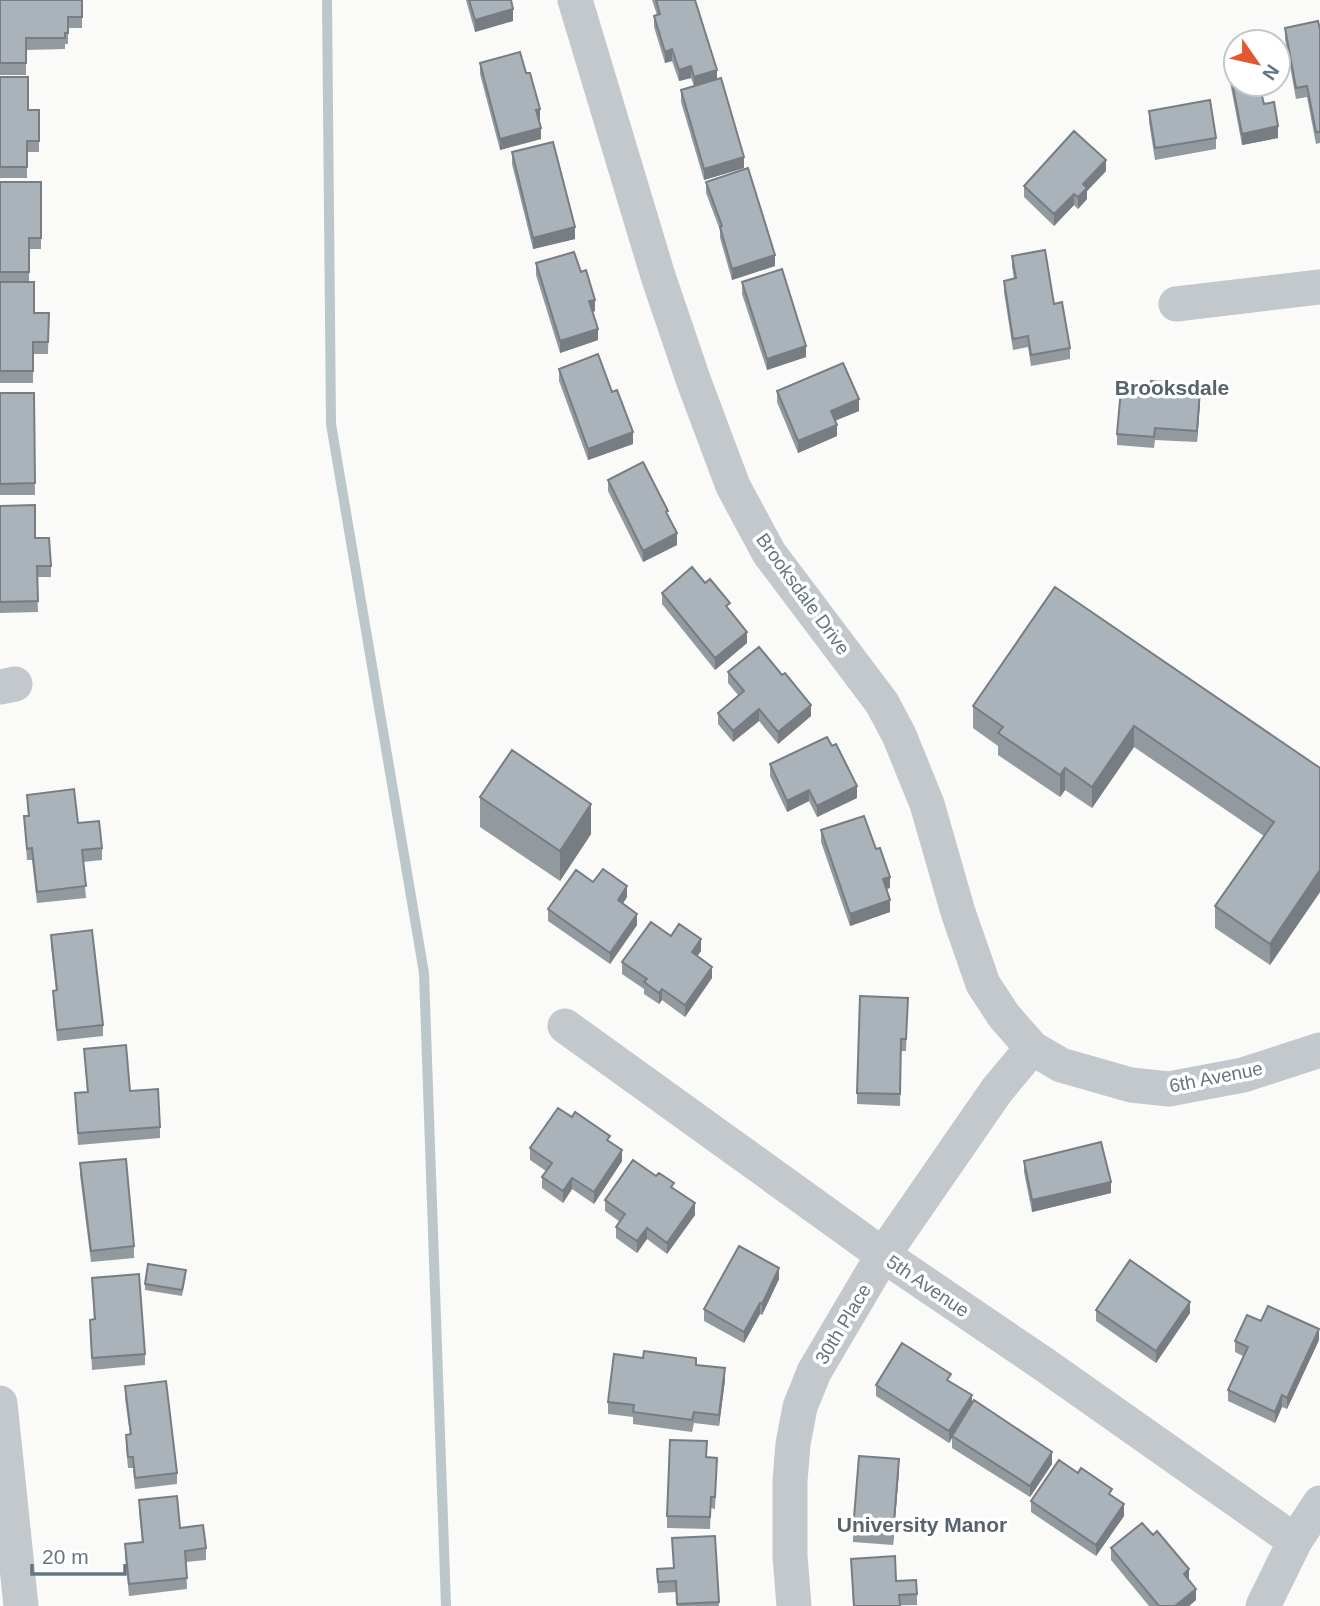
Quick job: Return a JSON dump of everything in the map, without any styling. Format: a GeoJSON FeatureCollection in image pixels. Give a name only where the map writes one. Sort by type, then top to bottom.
{"type":"FeatureCollection","features":[{"type":"Feature","properties":{"kind":"street","name":"Brooksdale Drive"},"geometry":{"type":"LineString","coordinates":[[575,0],[658,275],[733,486],[769,553],[881,703],[899,735],[927,804],[958,912],[983,984],[1004,1016],[1032,1048]]}},
{"type":"Feature","properties":{"kind":"street"},"geometry":{"type":"LineString","coordinates":[[1176,304],[1320,287]]}},
{"type":"Feature","properties":{"kind":"street","name":"5th Avenue"},"geometry":{"type":"LineString","coordinates":[[565,1026],[883,1255],[1295,1541]]}},
{"type":"Feature","properties":{"kind":"street","name":"6th Avenue"},"geometry":{"type":"LineString","coordinates":[[1032,1048],[1061,1065],[1074,1069],[1131,1085],[1169,1089],[1242,1075],[1320,1050]]}},
{"type":"Feature","properties":{"kind":"street","name":"30th Place"},"geometry":{"type":"LineString","coordinates":[[794,1606],[790,1556],[793,1444],[800,1407],[814,1372],[883,1255],[997,1090],[1032,1048]]}},
{"type":"Feature","properties":{"kind":"street"},"geometry":{"type":"LineString","coordinates":[[0,1404],[21,1606]]}},
{"type":"Feature","properties":{"kind":"street"},"geometry":{"type":"LineString","coordinates":[[1264,1606],[1295,1541],[1320,1503]]}},
{"type":"Feature","properties":{"kind":"building"},"geometry":{"type":"Polygon","coordinates":[[[0,0],[82,0],[82,17],[68,17],[68,33],[65,33],[65,38],[26,38],[26,63],[0,63],[0,0]]]}},
{"type":"Feature","properties":{"kind":"building"},"geometry":{"type":"Polygon","coordinates":[[[469,0],[511,0],[513,9],[475,20],[469,0]]]}},
{"type":"Feature","properties":{"kind":"building"},"geometry":{"type":"Polygon","coordinates":[[[656,0],[695,0],[717,70],[694,77],[691,66],[679,70],[672,49],[665,52],[654,16],[660,14],[656,0]]]}},
{"type":"Feature","properties":{"kind":"building"},"geometry":{"type":"Polygon","coordinates":[[[1318,21],[1320,132],[1316,132],[1307,86],[1296,88],[1292,66],[1292,28],[1285,28],[1318,21]]]}},
{"type":"Feature","properties":{"kind":"building"},"geometry":{"type":"Polygon","coordinates":[[[520,52],[526,73],[530,73],[540,109],[536,110],[541,128],[500,139],[480,63],[520,52]]]}},
{"type":"Feature","properties":{"kind":"building"},"geometry":{"type":"Polygon","coordinates":[[[0,77],[28,77],[28,110],[39,110],[39,141],[27,141],[27,167],[0,167],[0,77]]]}},
{"type":"Feature","properties":{"kind":"building"},"geometry":{"type":"Polygon","coordinates":[[[721,78],[744,157],[704,169],[681,90],[721,78]]]}},
{"type":"Feature","properties":{"kind":"building"},"geometry":{"type":"Polygon","coordinates":[[[1235,98],[1262,98],[1264,104],[1274,102],[1278,126],[1242,134],[1235,98]]]}},
{"type":"Feature","properties":{"kind":"building"},"geometry":{"type":"Polygon","coordinates":[[[1210,100],[1216,138],[1155,148],[1149,111],[1210,100]]]}},
{"type":"Feature","properties":{"kind":"building"},"geometry":{"type":"Polygon","coordinates":[[[1074,131],[1106,160],[1083,184],[1087,188],[1078,197],[1074,194],[1054,214],[1024,186],[1074,131]]]}},
{"type":"Feature","properties":{"kind":"building"},"geometry":{"type":"Polygon","coordinates":[[[553,142],[575,227],[533,238],[512,152],[553,142]]]}},
{"type":"Feature","properties":{"kind":"building"},"geometry":{"type":"Polygon","coordinates":[[[748,168],[775,255],[732,269],[720,227],[722,226],[706,182],[748,168]]]}},
{"type":"Feature","properties":{"kind":"building"},"geometry":{"type":"Polygon","coordinates":[[[0,182],[41,182],[41,238],[29,238],[29,272],[0,272],[0,182]]]}},
{"type":"Feature","properties":{"kind":"building"},"geometry":{"type":"Polygon","coordinates":[[[1045,250],[1054,304],[1062,302],[1070,348],[1031,355],[1028,336],[1013,339],[1004,281],[1016,278],[1012,256],[1045,250]]]}},
{"type":"Feature","properties":{"kind":"building"},"geometry":{"type":"Polygon","coordinates":[[[574,252],[581,272],[586,270],[595,300],[589,301],[598,329],[560,341],[536,263],[574,252]]]}},
{"type":"Feature","properties":{"kind":"building"},"geometry":{"type":"Polygon","coordinates":[[[782,269],[806,346],[767,359],[742,282],[782,269]]]}},
{"type":"Feature","properties":{"kind":"building"},"geometry":{"type":"Polygon","coordinates":[[[0,282],[34,282],[34,313],[49,313],[48,342],[33,342],[33,371],[0,371],[0,282]]]}},
{"type":"Feature","properties":{"kind":"building"},"geometry":{"type":"Polygon","coordinates":[[[598,354],[612,392],[617,390],[633,432],[588,449],[559,369],[598,354]]]}},
{"type":"Feature","properties":{"kind":"building"},"geometry":{"type":"Polygon","coordinates":[[[843,363],[859,399],[831,411],[837,425],[798,441],[777,391],[843,363]]]}},
{"type":"Feature","properties":{"kind":"building"},"geometry":{"type":"Polygon","coordinates":[[[1151,381],[1180,383],[1180,389],[1200,390],[1197,431],[1155,428],[1154,437],[1117,434],[1121,389],[1150,391],[1151,381]]]}},
{"type":"Feature","properties":{"kind":"building"},"geometry":{"type":"Polygon","coordinates":[[[0,393],[34,393],[35,483],[0,484],[0,393]]]}},
{"type":"Feature","properties":{"kind":"building"},"geometry":{"type":"Polygon","coordinates":[[[643,462],[677,533],[643,551],[608,480],[643,462]]]}},
{"type":"Feature","properties":{"kind":"building"},"geometry":{"type":"Polygon","coordinates":[[[35,505],[35,538],[49,538],[51,566],[37,566],[38,601],[0,602],[0,506],[35,505]]]}},
{"type":"Feature","properties":{"kind":"building"},"geometry":{"type":"Polygon","coordinates":[[[692,567],[705,583],[710,579],[730,603],[726,606],[747,632],[715,658],[662,593],[692,567]]]}},
{"type":"Feature","properties":{"kind":"building"},"geometry":{"type":"Polygon","coordinates":[[[1055,587],[1320,768],[1320,870],[1270,944],[1215,906],[1274,822],[1134,726],[1092,787],[1065,768],[1060,775],[998,733],[1003,727],[973,706],[1055,587]]]}},
{"type":"Feature","properties":{"kind":"building"},"geometry":{"type":"Polygon","coordinates":[[[759,647],[811,705],[778,732],[759,709],[733,731],[718,713],[744,691],[728,672],[759,647]]]}},
{"type":"Feature","properties":{"kind":"building"},"geometry":{"type":"Polygon","coordinates":[[[827,737],[832,746],[836,744],[857,786],[817,806],[809,790],[787,801],[770,764],[827,737]]]}},
{"type":"Feature","properties":{"kind":"building"},"geometry":{"type":"Polygon","coordinates":[[[512,750],[591,804],[560,851],[480,797],[512,750]]]}},
{"type":"Feature","properties":{"kind":"building"},"geometry":{"type":"Polygon","coordinates":[[[74,789],[78,823],[99,821],[102,848],[82,850],[86,886],[37,892],[32,848],[27,849],[24,816],[29,816],[27,795],[74,789]]]}},
{"type":"Feature","properties":{"kind":"building"},"geometry":{"type":"Polygon","coordinates":[[[864,816],[876,849],[880,848],[890,877],[883,879],[890,900],[850,914],[821,830],[864,816]]]}},
{"type":"Feature","properties":{"kind":"building"},"geometry":{"type":"Polygon","coordinates":[[[603,869],[627,886],[618,900],[637,914],[610,953],[548,909],[576,870],[593,882],[603,869]]]}},
{"type":"Feature","properties":{"kind":"building"},"geometry":{"type":"Polygon","coordinates":[[[651,922],[671,936],[679,924],[701,939],[692,952],[712,967],[685,1005],[662,989],[659,993],[644,982],[647,979],[622,962],[651,922]]]}},
{"type":"Feature","properties":{"kind":"building"},"geometry":{"type":"Polygon","coordinates":[[[92,930],[103,1025],[57,1030],[53,991],[57,990],[51,935],[92,930]]]}},
{"type":"Feature","properties":{"kind":"building"},"geometry":{"type":"Polygon","coordinates":[[[860,996],[908,998],[906,1039],[901,1039],[900,1094],[857,1093],[860,996]]]}},
{"type":"Feature","properties":{"kind":"building"},"geometry":{"type":"Polygon","coordinates":[[[126,1045],[130,1091],[158,1089],[160,1127],[78,1133],[75,1093],[88,1092],[84,1049],[126,1045]]]}},
{"type":"Feature","properties":{"kind":"building"},"geometry":{"type":"Polygon","coordinates":[[[558,1108],[572,1117],[575,1112],[610,1136],[607,1140],[622,1150],[594,1192],[572,1178],[563,1191],[542,1177],[552,1163],[530,1148],[558,1108]]]}},
{"type":"Feature","properties":{"kind":"building"},"geometry":{"type":"Polygon","coordinates":[[[1101,1142],[1111,1182],[1032,1200],[1024,1161],[1101,1142]]]}},
{"type":"Feature","properties":{"kind":"building"},"geometry":{"type":"Polygon","coordinates":[[[126,1159],[134,1246],[91,1251],[80,1163],[126,1159]]]}},
{"type":"Feature","properties":{"kind":"building"},"geometry":{"type":"Polygon","coordinates":[[[633,1160],[656,1176],[659,1173],[674,1183],[671,1187],[695,1203],[667,1243],[647,1228],[637,1241],[616,1227],[625,1214],[605,1200],[633,1160]]]}},
{"type":"Feature","properties":{"kind":"building"},"geometry":{"type":"Polygon","coordinates":[[[739,1246],[779,1268],[762,1304],[760,1303],[744,1332],[704,1309],[739,1246]]]}},
{"type":"Feature","properties":{"kind":"building"},"geometry":{"type":"Polygon","coordinates":[[[1130,1260],[1190,1302],[1156,1351],[1096,1310],[1130,1260]]]}},
{"type":"Feature","properties":{"kind":"building"},"geometry":{"type":"Polygon","coordinates":[[[148,1264],[186,1270],[182,1290],[145,1284],[148,1264]]]}},
{"type":"Feature","properties":{"kind":"building"},"geometry":{"type":"Polygon","coordinates":[[[139,1274],[145,1354],[92,1358],[90,1320],[95,1319],[92,1278],[139,1274]]]}},
{"type":"Feature","properties":{"kind":"building"},"geometry":{"type":"Polygon","coordinates":[[[1268,1306],[1319,1329],[1287,1398],[1282,1395],[1275,1412],[1228,1390],[1248,1347],[1235,1341],[1247,1315],[1261,1321],[1268,1306]]]}},
{"type":"Feature","properties":{"kind":"building"},"geometry":{"type":"Polygon","coordinates":[[[902,1343],[951,1374],[947,1380],[972,1395],[949,1431],[876,1385],[902,1343]]]}},
{"type":"Feature","properties":{"kind":"building"},"geometry":{"type":"Polygon","coordinates":[[[644,1351],[696,1358],[696,1365],[725,1368],[719,1415],[694,1412],[692,1420],[633,1412],[634,1405],[608,1402],[614,1354],[643,1358],[644,1351]]]}},
{"type":"Feature","properties":{"kind":"building"},"geometry":{"type":"Polygon","coordinates":[[[166,1381],[177,1473],[135,1478],[133,1457],[128,1457],[126,1435],[131,1434],[125,1386],[166,1381]]]}},
{"type":"Feature","properties":{"kind":"building"},"geometry":{"type":"Polygon","coordinates":[[[974,1400],[1052,1452],[1030,1486],[952,1436],[974,1400]]]}},
{"type":"Feature","properties":{"kind":"building"},"geometry":{"type":"Polygon","coordinates":[[[670,1440],[707,1441],[706,1457],[717,1458],[715,1497],[711,1497],[710,1517],[667,1516],[670,1440]]]}},
{"type":"Feature","properties":{"kind":"building"},"geometry":{"type":"Polygon","coordinates":[[[859,1456],[899,1459],[893,1533],[853,1530],[859,1456]]]}},
{"type":"Feature","properties":{"kind":"building"},"geometry":{"type":"Polygon","coordinates":[[[1059,1460],[1078,1473],[1081,1468],[1112,1489],[1109,1494],[1124,1504],[1096,1545],[1031,1501],[1059,1460]]]}},
{"type":"Feature","properties":{"kind":"building"},"geometry":{"type":"Polygon","coordinates":[[[177,1496],[180,1528],[203,1525],[206,1548],[185,1551],[187,1578],[129,1584],[125,1544],[143,1542],[139,1500],[177,1496]]]}},
{"type":"Feature","properties":{"kind":"building"},"geometry":{"type":"Polygon","coordinates":[[[1142,1523],[1153,1535],[1157,1531],[1189,1569],[1184,1574],[1196,1589],[1175,1606],[1159,1606],[1111,1548],[1142,1523]]]}},
{"type":"Feature","properties":{"kind":"building"},"geometry":{"type":"Polygon","coordinates":[[[715,1536],[719,1602],[677,1604],[676,1581],[658,1582],[657,1569],[674,1568],[672,1538],[715,1536]]]}},
{"type":"Feature","properties":{"kind":"building"},"geometry":{"type":"Polygon","coordinates":[[[895,1556],[896,1581],[916,1580],[917,1594],[899,1595],[900,1606],[854,1606],[851,1559],[895,1556]]]}},
{"type":"Feature","properties":{"kind":"waterway"},"geometry":{"type":"LineString","coordinates":[[327,0],[331,424],[424,973],[446,1606]]}},
{"type":"Feature","properties":{"kind":"district","name":"Brooksdale"},"geometry":{"type":"Point","coordinates":[1172,387]}},
{"type":"Feature","properties":{"kind":"district","name":"University Manor"},"geometry":{"type":"Point","coordinates":[922,1524]}}]}
